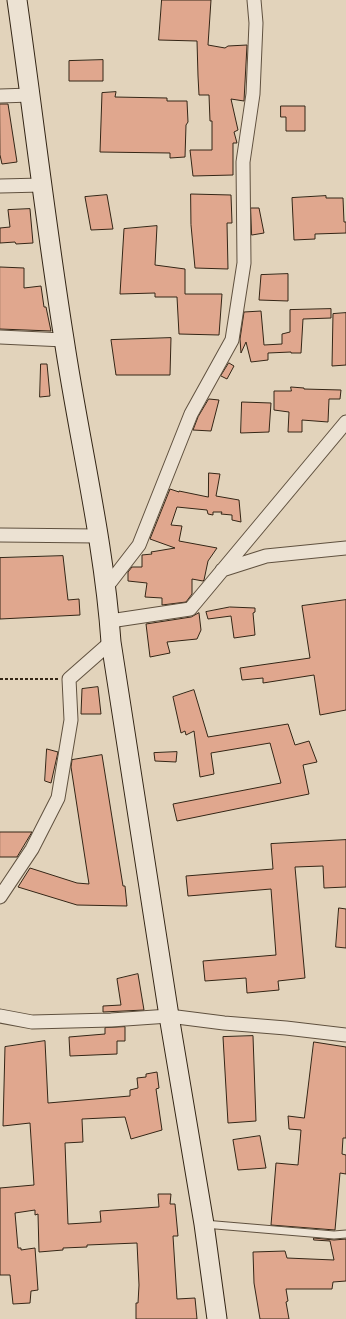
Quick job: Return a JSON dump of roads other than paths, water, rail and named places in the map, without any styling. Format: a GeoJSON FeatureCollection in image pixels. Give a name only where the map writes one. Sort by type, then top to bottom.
{"type":"FeatureCollection","features":[{"type":"Feature","properties":{"kind":"main road"},"geometry":{"type":"LineString","coordinates":[[17,0],[64,340],[98,536],[110,621],[111,642],[218,1319]]}},
{"type":"Feature","properties":{"kind":"street"},"geometry":{"type":"LineString","coordinates":[[105,589],[139,545],[191,414],[232,340],[244,263],[244,162],[253,94],[256,23],[254,0]]}},
{"type":"Feature","properties":{"kind":"street"},"geometry":{"type":"LineString","coordinates":[[0,96],[31,95]]}},
{"type":"Feature","properties":{"kind":"street"},"geometry":{"type":"LineString","coordinates":[[0,186],[42,185]]}},
{"type":"Feature","properties":{"kind":"street"},"geometry":{"type":"LineString","coordinates":[[0,337],[64,340]]}},
{"type":"Feature","properties":{"kind":"street"},"geometry":{"type":"LineString","coordinates":[[110,621],[190,609],[346,422]]}},
{"type":"Feature","properties":{"kind":"street"},"geometry":{"type":"LineString","coordinates":[[0,535],[98,536]]}},
{"type":"Feature","properties":{"kind":"street"},"geometry":{"type":"LineString","coordinates":[[222,570],[266,556],[346,548]]}},
{"type":"Feature","properties":{"kind":"street"},"geometry":{"type":"LineString","coordinates":[[0,897],[32,849],[58,798],[71,720],[69,679],[111,642]]}},
{"type":"Feature","properties":{"kind":"street"},"geometry":{"type":"LineString","coordinates":[[0,1016],[32,1022],[111,1020],[169,1016],[346,1035]]}},
{"type":"Feature","properties":{"kind":"lane"},"geometry":{"type":"LineString","coordinates":[[204,1224],[334,1235],[346,1234]]}}]}
